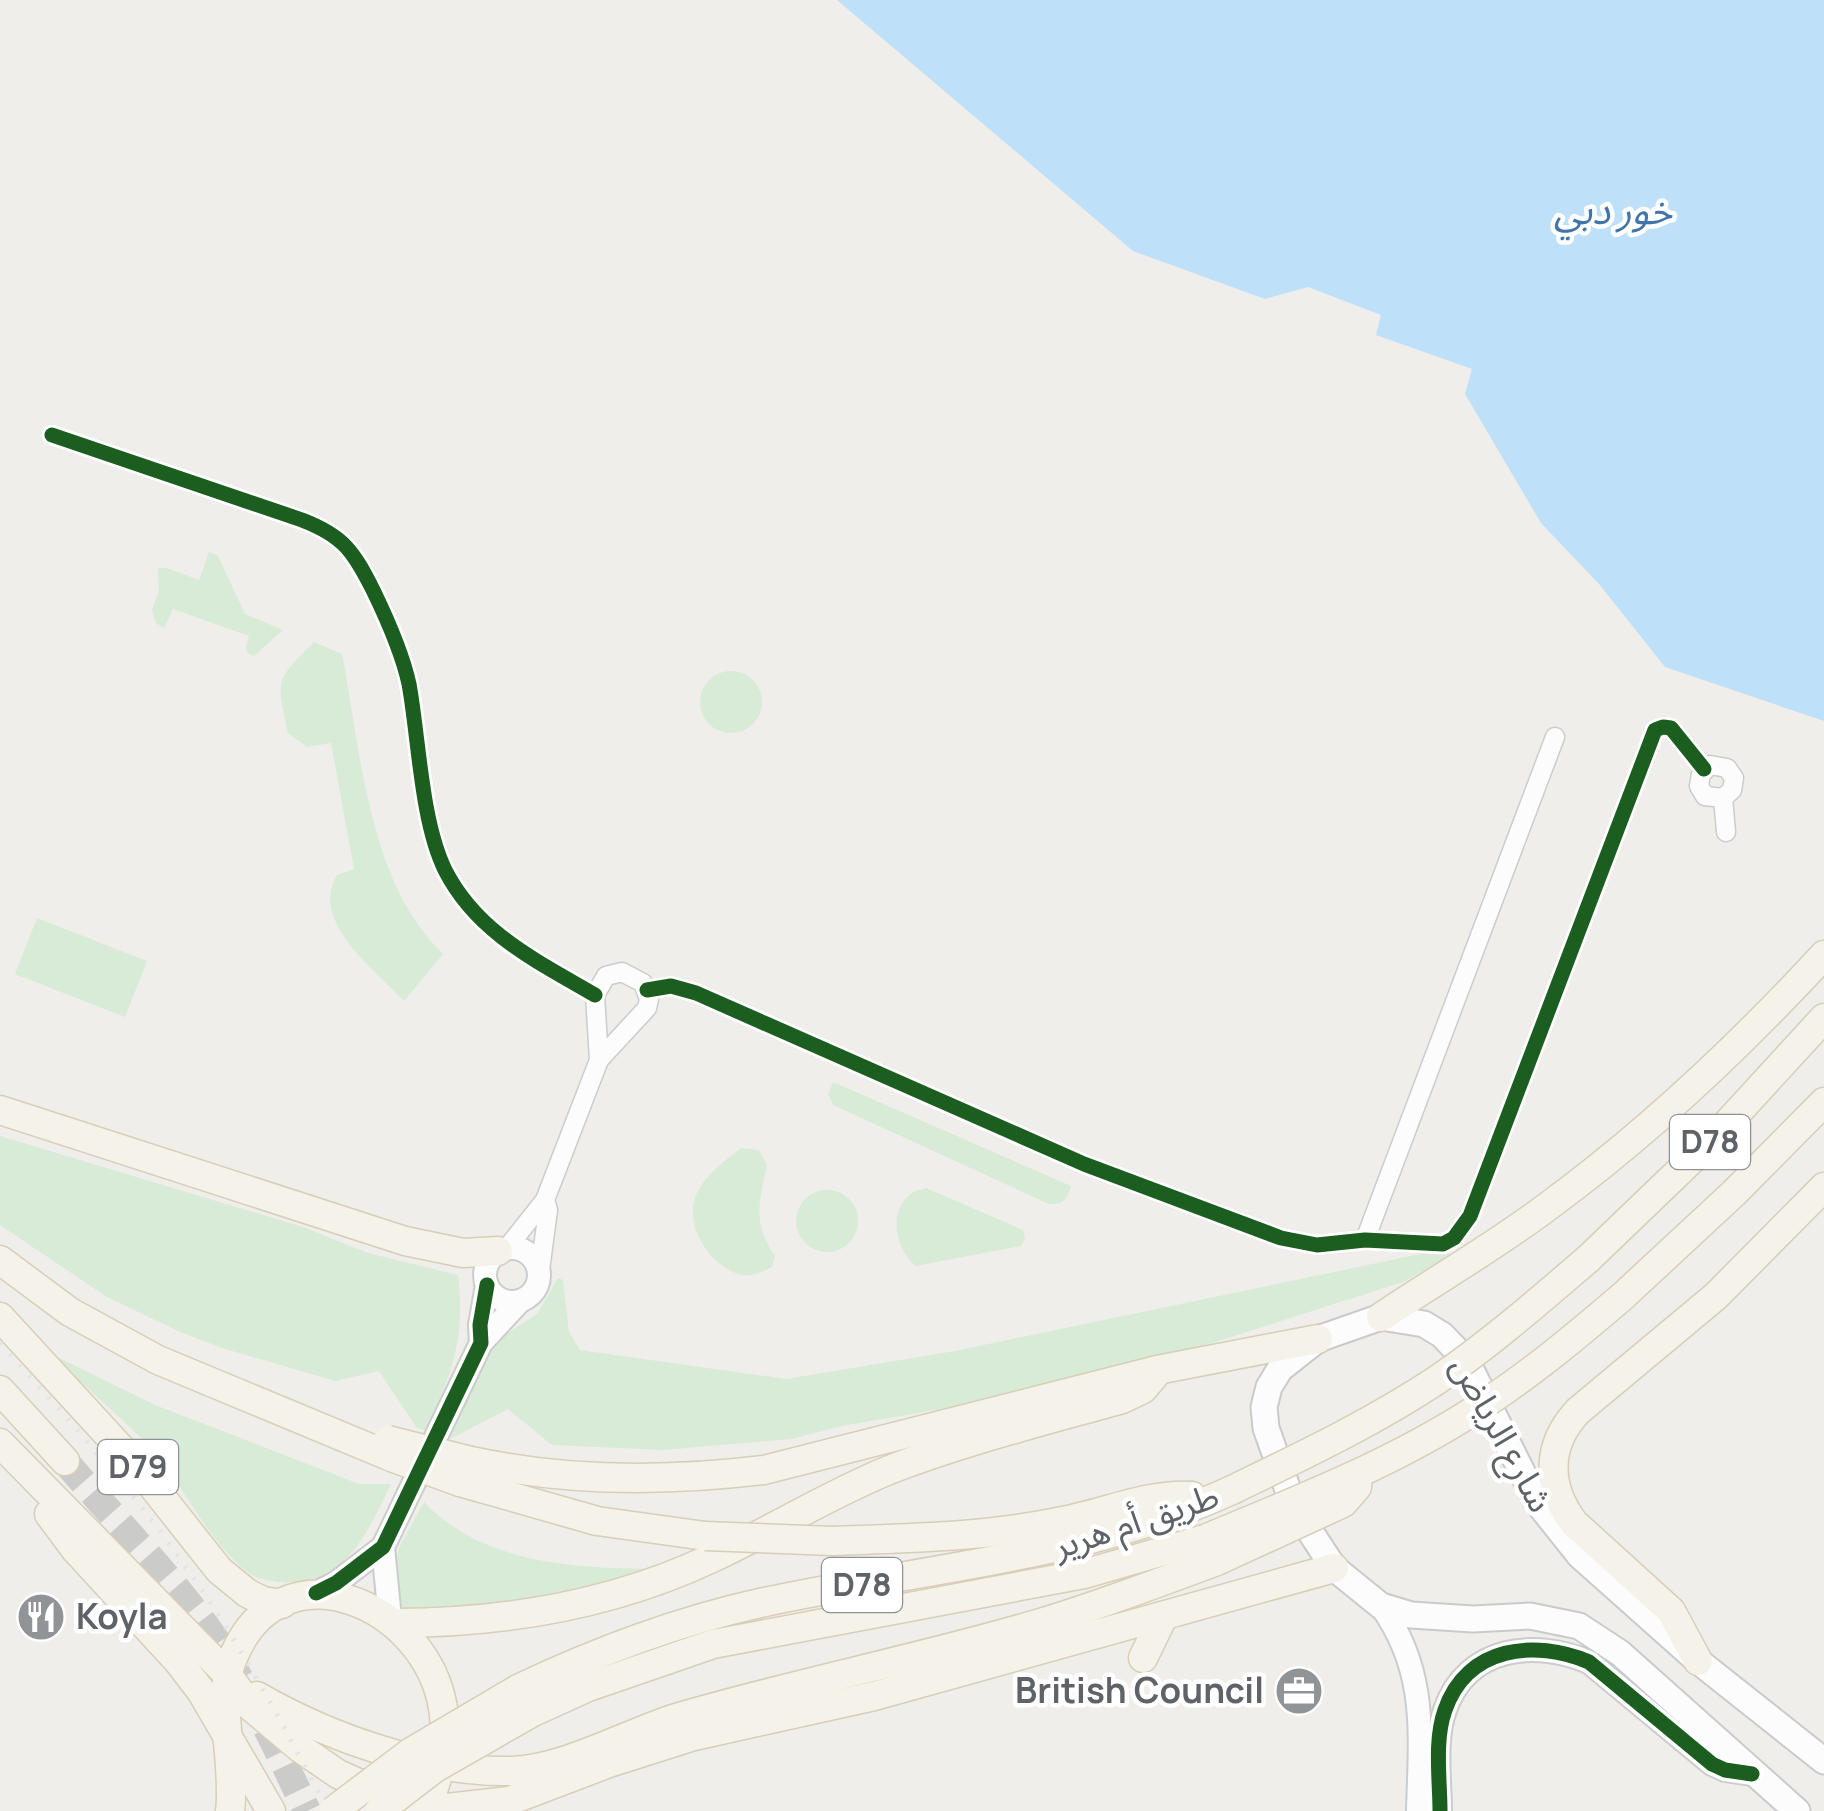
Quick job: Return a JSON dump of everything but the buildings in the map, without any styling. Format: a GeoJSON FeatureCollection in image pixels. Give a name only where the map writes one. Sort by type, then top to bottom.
{"type":"FeatureCollection","features":[{"type":"Feature","properties":{"kind":"main road"},"geometry":{"type":"LineString","coordinates":[[466,1471],[510,1469],[603,1478],[708,1477],[745,1472],[812,1460],[944,1422],[1158,1370],[1318,1340],[1381,1317],[1499,1242],[1622,1148],[1713,1068],[1824,955]]}},
{"type":"Feature","properties":{"kind":"main road","name":"طريق أم هرير"},"geometry":{"type":"LineString","coordinates":[[379,1811],[585,1657],[701,1618],[762,1603],[1076,1544],[1222,1495],[1348,1433],[1435,1381],[1517,1320],[1588,1259],[1714,1138],[1824,1018]]}},
{"type":"Feature","properties":{"kind":"main road","name":"D78"},"geometry":{"type":"LineString","coordinates":[[1211,1550],[1343,1504],[1357,1487],[1358,1475],[1482,1405],[1561,1348],[1746,1182],[1824,1102]]}},
{"type":"Feature","properties":{"kind":"main road"},"geometry":{"type":"LineString","coordinates":[[0,1110],[406,1241],[464,1253],[503,1250]]}},
{"type":"Feature","properties":{"kind":"main road"},"geometry":{"type":"LineString","coordinates":[[1698,1661],[1671,1612],[1574,1523],[1562,1507],[1554,1488],[1555,1448],[1562,1430],[1578,1411],[1716,1296],[1824,1187]]}},
{"type":"Feature","properties":{"kind":"main road"},"geometry":{"type":"LineString","coordinates":[[0,1260],[70,1312],[158,1360],[303,1420],[466,1471],[597,1520],[704,1536],[833,1541],[971,1534],[1063,1522],[1171,1496],[1222,1495]]}},
{"type":"Feature","properties":{"kind":"main road","name":"D79"},"geometry":{"type":"LineString","coordinates":[[0,1317],[136,1465],[219,1570],[247,1593],[282,1604]]}},
{"type":"Feature","properties":{"kind":"main road","name":"شارع الرياض"},"geometry":{"type":"LineString","coordinates":[[1381,1317],[1424,1324],[1442,1335],[1466,1360],[1520,1470],[1557,1530],[1602,1578],[1824,1761]]}},
{"type":"Feature","properties":{"kind":"main road"},"geometry":{"type":"LineString","coordinates":[[1318,1340],[1280,1368],[1264,1407],[1266,1428],[1294,1507],[1334,1568],[1381,1606],[1441,1619],[1530,1616],[1579,1626],[1601,1638],[1646,1676],[1798,1811]]}},
{"type":"Feature","properties":{"kind":"main road"},"geometry":{"type":"LineString","coordinates":[[392,1621],[484,1620],[542,1612],[599,1600],[654,1582],[886,1472],[934,1454],[1122,1400],[1143,1389],[1158,1370]]}},
{"type":"Feature","properties":{"kind":"main road"},"geometry":{"type":"LineString","coordinates":[[0,1390],[65,1461]]}},
{"type":"Feature","properties":{"kind":"main road","name":"D79"},"geometry":{"type":"LineString","coordinates":[[0,1443],[32,1477],[46,1511],[76,1549],[178,1661],[208,1702],[271,1811]]}},
{"type":"Feature","properties":{"kind":"main road"},"geometry":{"type":"LineString","coordinates":[[32,1477],[231,1679],[250,1706],[338,1774],[425,1809],[506,1806],[682,1740],[874,1696],[1334,1568]]}},
{"type":"Feature","properties":{"kind":"main road"},"geometry":{"type":"LineString","coordinates":[[231,1679],[312,1724],[382,1749],[442,1764],[496,1771],[536,1768],[678,1718],[1039,1624],[1211,1550]]}},
{"type":"Feature","properties":{"kind":"main road","name":"طريق أم هرير"},"geometry":{"type":"LineString","coordinates":[[333,1811],[411,1752],[524,1701],[603,1681],[713,1644],[1211,1550]]}},
{"type":"Feature","properties":{"kind":"main road"},"geometry":{"type":"LineString","coordinates":[[230,1811],[231,1679],[241,1642],[251,1628],[282,1604],[316,1594],[358,1602],[392,1621],[419,1650],[438,1687],[445,1729],[442,1764],[425,1809]]}},
{"type":"Feature","properties":{"kind":"main road"},"geometry":{"type":"LineString","coordinates":[[1143,1658],[1163,1617]]}},
{"type":"Feature","properties":{"kind":"street"},"geometry":{"type":"LineString","coordinates":[[52,435],[302,520],[340,539],[359,563],[403,664],[432,831],[445,869],[465,902],[498,936],[595,995]]}},
{"type":"Feature","properties":{"kind":"street"},"geometry":{"type":"LineString","coordinates":[[647,990],[659,986],[683,988],[1084,1164],[1282,1238],[1317,1245],[1365,1240],[1442,1244],[1463,1229],[1655,730],[1671,728],[1704,769]]}},
{"type":"Feature","properties":{"kind":"street"},"geometry":{"type":"LineString","coordinates":[[1365,1240],[1555,737]]}},
{"type":"Feature","properties":{"kind":"street"},"geometry":{"type":"LineString","coordinates":[[1722,765],[1731,772],[1732,790],[1723,798],[1711,798],[1701,792],[1698,780],[1704,769],[1722,765]]}},
{"type":"Feature","properties":{"kind":"street"},"geometry":{"type":"LineString","coordinates":[[1723,798],[1726,832]]}},
{"type":"Feature","properties":{"kind":"street"},"geometry":{"type":"LineString","coordinates":[[481,1343],[488,1263],[545,1200],[599,1060],[647,1008],[647,990],[637,978],[614,973],[600,982],[595,995],[599,1060]]}},
{"type":"Feature","properties":{"kind":"street"},"geometry":{"type":"LineString","coordinates":[[316,1594],[383,1547],[481,1343],[536,1290],[548,1210],[545,1200]]}},
{"type":"Feature","properties":{"kind":"street"},"geometry":{"type":"LineString","coordinates":[[503,1250],[528,1252],[540,1270]]}},
{"type":"Feature","properties":{"kind":"street"},"geometry":{"type":"LineString","coordinates":[[487,1286],[500,1300],[520,1302]]}},
{"type":"Feature","properties":{"kind":"street"},"geometry":{"type":"LineString","coordinates":[[383,1547],[392,1621]]}},
{"type":"Feature","properties":{"kind":"street"},"geometry":{"type":"LineString","coordinates":[[1381,1606],[1403,1643],[1417,1684],[1418,1811]]}},
{"type":"Feature","properties":{"kind":"street"},"geometry":{"type":"LineString","coordinates":[[1440,1811],[1441,1729],[1445,1710],[1454,1691],[1472,1672],[1492,1657],[1516,1650],[1565,1652],[1589,1662],[1712,1764],[1752,1774]]}},
{"type":"Feature","properties":{"kind":"green space"},"geometry":{"type":"Polygon","coordinates":[[[209,552],[218,556],[245,614],[283,630],[254,656],[246,648],[249,636],[173,609],[164,628],[156,623],[152,610],[159,591],[158,568],[199,580],[209,552]]]}},
{"type":"Feature","properties":{"kind":"green space"},"geometry":{"type":"Polygon","coordinates":[[[314,642],[342,654],[363,773],[383,853],[398,891],[443,954],[404,1001],[349,944],[332,910],[331,893],[337,875],[354,869],[331,743],[307,747],[288,733],[281,691],[285,674],[314,642]]]}},
{"type":"Feature","properties":{"kind":"green space"},"geometry":{"type":"Polygon","coordinates":[[[731,671],[753,680],[762,702],[753,724],[731,733],[709,724],[700,702],[709,680],[731,671]]]}},
{"type":"Feature","properties":{"kind":"green space"},"geometry":{"type":"Polygon","coordinates":[[[37,918],[147,961],[125,1017],[15,974],[37,918]]]}},
{"type":"Feature","properties":{"kind":"green space"},"geometry":{"type":"Polygon","coordinates":[[[833,1082],[1071,1186],[1068,1195],[1061,1202],[1049,1204],[833,1105],[828,1094],[833,1082]]]}},
{"type":"Feature","properties":{"kind":"green space"},"geometry":{"type":"Polygon","coordinates":[[[0,1136],[303,1227],[368,1253],[458,1275],[458,1337],[427,1431],[417,1428],[379,1371],[335,1381],[222,1348],[107,1297],[0,1225],[0,1136]]]}},
{"type":"Feature","properties":{"kind":"green space"},"geometry":{"type":"Polygon","coordinates":[[[741,1148],[759,1150],[767,1165],[760,1222],[775,1256],[772,1267],[746,1275],[719,1264],[702,1243],[693,1218],[693,1205],[701,1186],[741,1148]]]}},
{"type":"Feature","properties":{"kind":"green space"},"geometry":{"type":"Polygon","coordinates":[[[926,1188],[1023,1230],[1021,1246],[916,1266],[903,1251],[897,1220],[904,1201],[926,1188]]]}},
{"type":"Feature","properties":{"kind":"green space"},"geometry":{"type":"Polygon","coordinates":[[[827,1190],[849,1199],[858,1221],[849,1243],[827,1252],[805,1243],[796,1221],[805,1199],[827,1190]]]}},
{"type":"Feature","properties":{"kind":"green space"},"geometry":{"type":"Polygon","coordinates":[[[1449,1248],[1450,1256],[1403,1282],[1187,1351],[1005,1398],[842,1426],[791,1439],[664,1450],[552,1445],[508,1409],[450,1439],[479,1370],[500,1338],[537,1314],[558,1278],[563,1280],[569,1332],[580,1350],[786,1379],[955,1351],[1449,1248]]]}},
{"type":"Feature","properties":{"kind":"green space"},"geometry":{"type":"Polygon","coordinates":[[[51,1354],[155,1405],[359,1484],[391,1484],[362,1538],[338,1566],[303,1581],[257,1577],[217,1541],[146,1443],[51,1354]]]}},
{"type":"Feature","properties":{"kind":"green space"},"geometry":{"type":"Polygon","coordinates":[[[424,1502],[449,1523],[504,1551],[566,1564],[662,1569],[547,1607],[396,1610],[389,1574],[424,1502]]]}},
{"type":"Feature","properties":{"kind":"water","name":"خور دبي"},"geometry":{"type":"Polygon","coordinates":[[[837,0],[1824,0],[1824,721],[1665,667],[1599,584],[1541,523],[1465,394],[1472,369],[1376,335],[1381,315],[1308,287],[1265,299],[1133,251],[837,0]]]}},
{"type":"Feature","properties":{"kind":"tunnel"},"geometry":{"type":"LineString","coordinates":[[65,1461],[213,1636],[252,1700],[307,1811]]}},
{"type":"Feature","properties":{"kind":"railway"},"geometry":{"type":"LineString","coordinates":[[0,1343],[75,1427],[190,1573],[246,1660],[328,1811]]}},
{"type":"Feature","properties":{"kind":"cycle path"},"geometry":{"type":"LineString","coordinates":[[52,435],[302,520],[328,532],[346,547],[374,592],[403,660],[426,804],[445,870],[458,892],[491,928],[530,957],[595,995]]}},
{"type":"Feature","properties":{"kind":"cycle path"},"geometry":{"type":"LineString","coordinates":[[647,990],[671,986],[696,993],[1084,1164],[1281,1238],[1317,1245],[1365,1240],[1443,1244],[1454,1238],[1470,1216],[1655,730],[1671,728],[1704,769]]}},
{"type":"Feature","properties":{"kind":"cycle path"},"geometry":{"type":"LineString","coordinates":[[316,1593],[336,1583],[383,1547],[481,1343],[487,1285]]}},
{"type":"Feature","properties":{"kind":"cycle path"},"geometry":{"type":"LineString","coordinates":[[1440,1811],[1440,1734],[1455,1689],[1469,1672],[1486,1661],[1526,1650],[1589,1662],[1712,1764],[1752,1774]]}},
{"type":"Feature","properties":{"kind":"place","name":"Koyla"},"geometry":{"type":"Point","coordinates":[41,1617]}},
{"type":"Feature","properties":{"kind":"place","name":"British Council"},"geometry":{"type":"Point","coordinates":[1299,1691]}}]}
